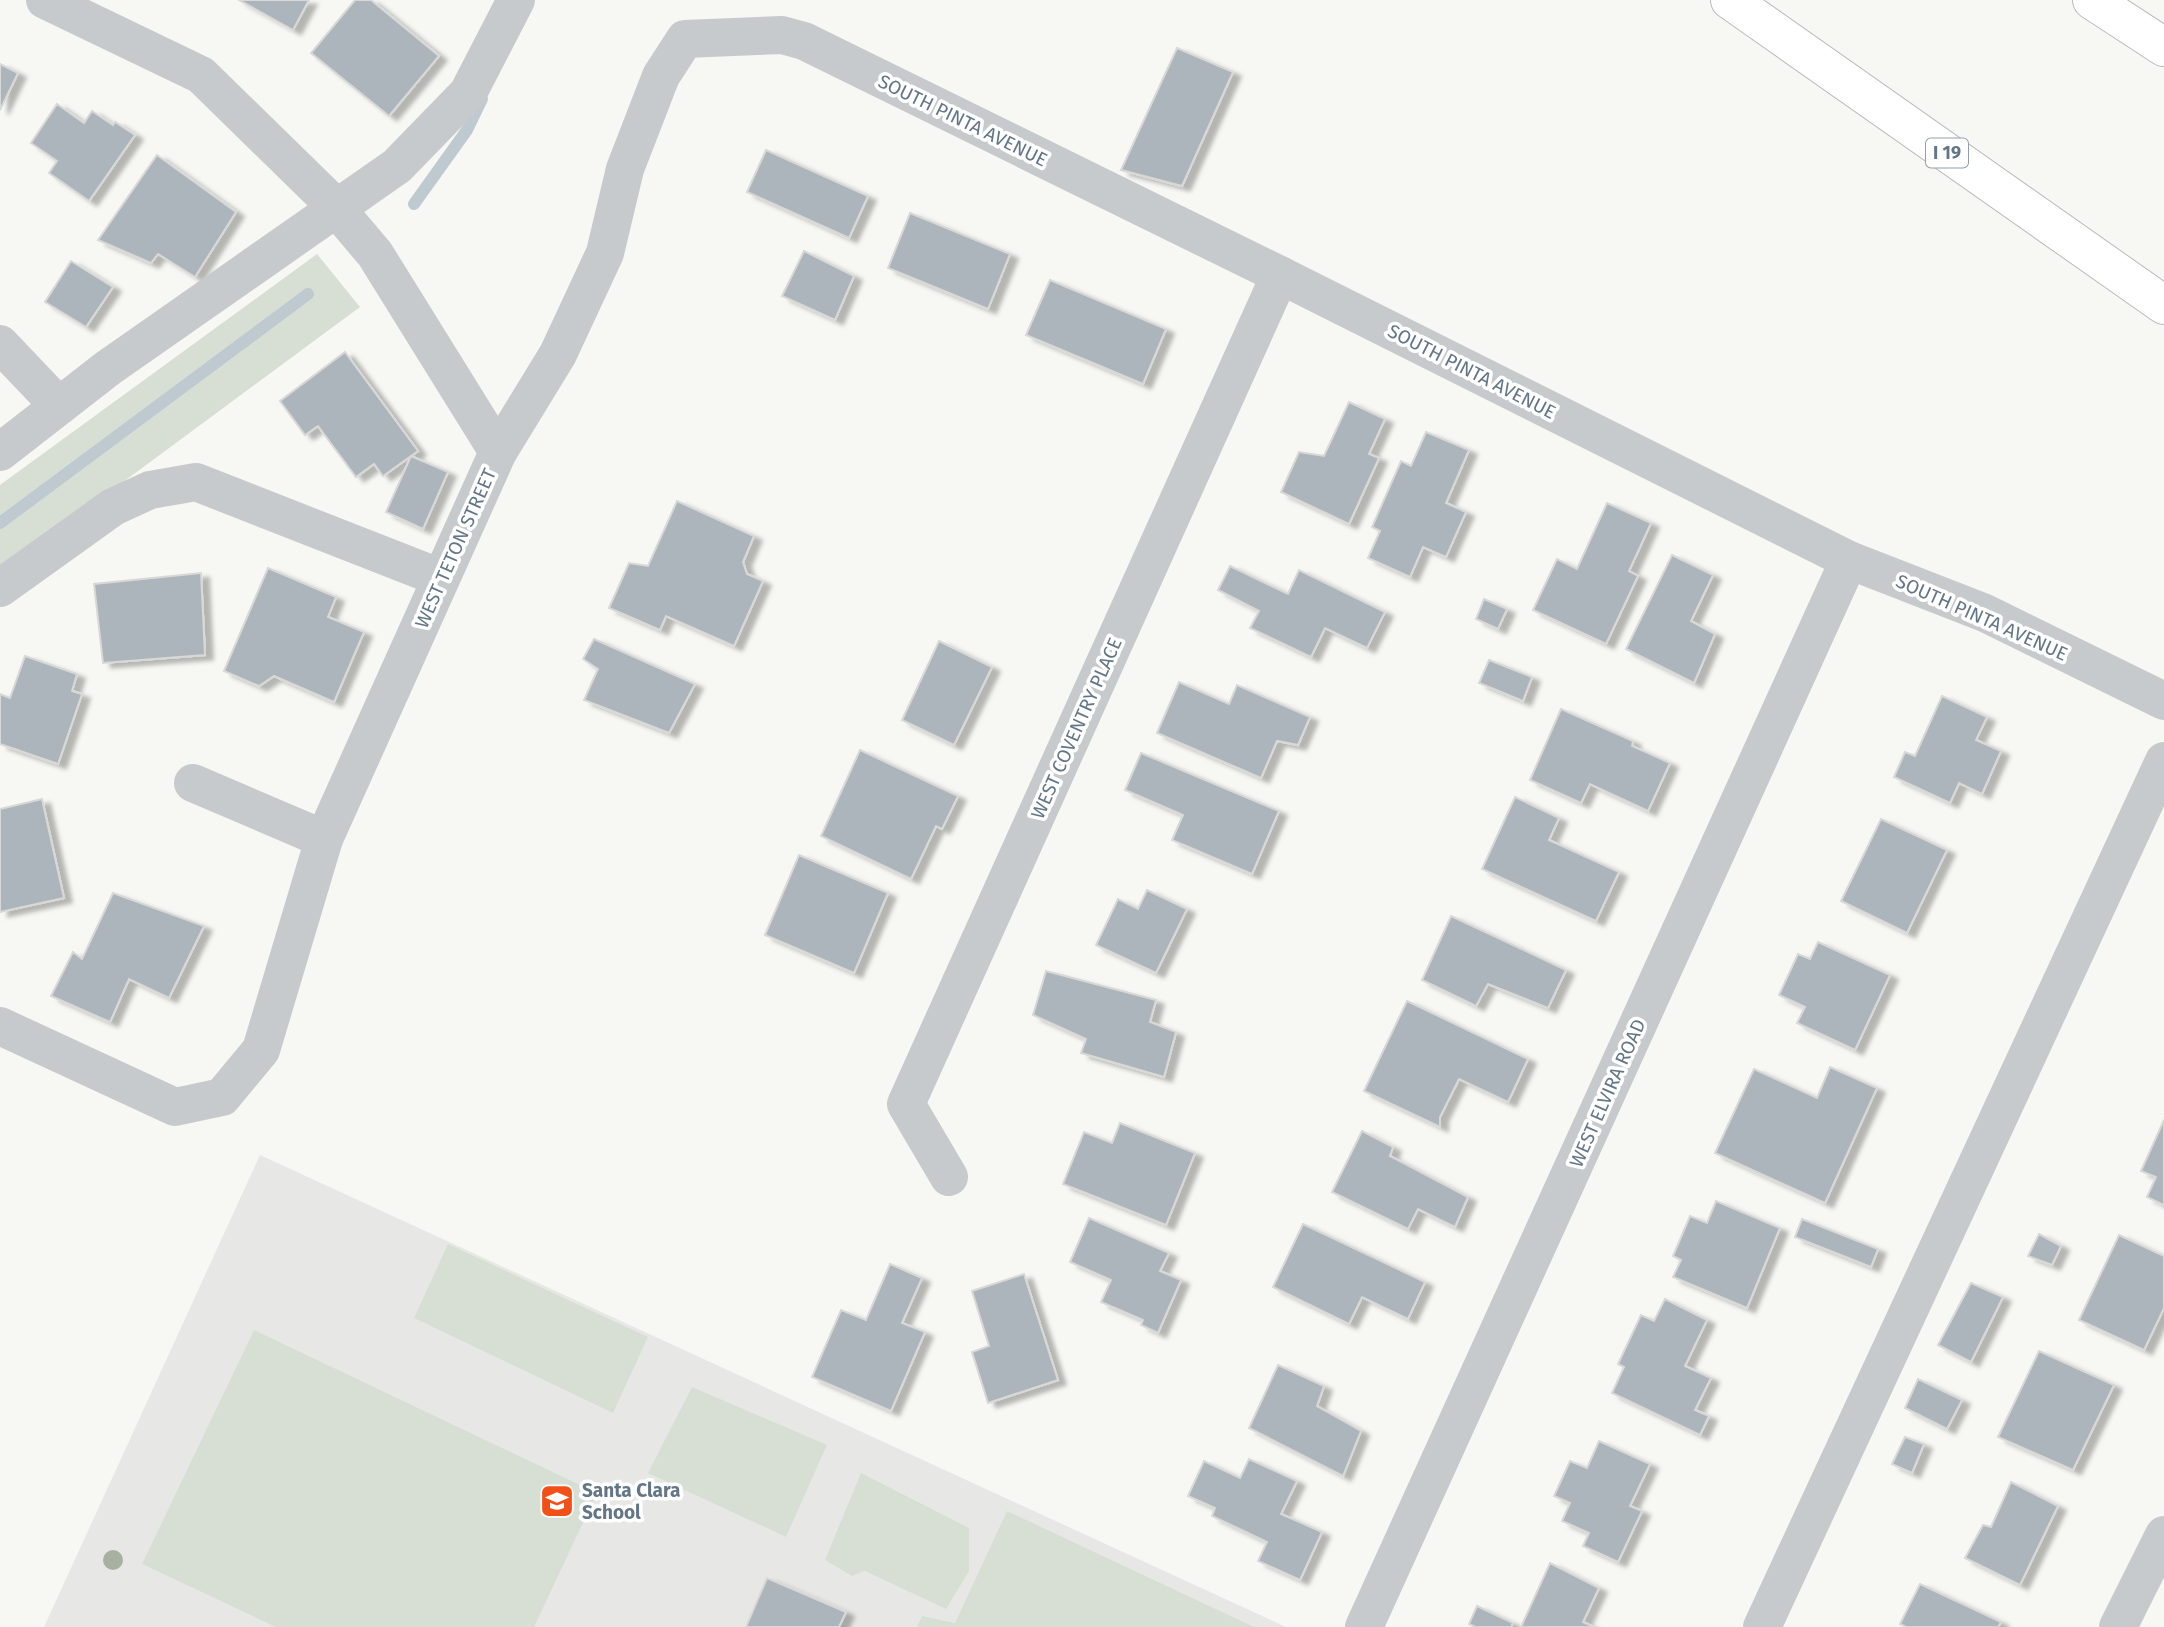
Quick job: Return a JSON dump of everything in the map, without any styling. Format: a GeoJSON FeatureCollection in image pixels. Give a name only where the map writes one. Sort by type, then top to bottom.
{"type":"FeatureCollection","features":[{"type":"Feature","properties":{"kind":"highway","name":"I 19"},"geometry":{"type":"LineString","coordinates":[[1730,0],[2164,305]]}},
{"type":"Feature","properties":{"kind":"highway"},"geometry":{"type":"LineString","coordinates":[[2092,0],[2164,47]]}},
{"type":"Feature","properties":{"kind":"street","name":"WEST TETON STREET"},"geometry":{"type":"LineString","coordinates":[[0,1026],[176,1107],[222,1097],[261,1050],[324,839],[498,452],[375,254],[336,209],[201,75],[45,0]]}},
{"type":"Feature","properties":{"kind":"street"},"geometry":{"type":"LineString","coordinates":[[0,452],[108,368],[397,166],[468,93],[516,0]]}},
{"type":"Feature","properties":{"kind":"street","name":"SOUTH PINTA AVENUE"},"geometry":{"type":"LineString","coordinates":[[498,452],[558,354],[605,253],[625,169],[662,76],[685,39],[782,35],[804,41],[1280,275],[1849,560],[1985,613],[2164,701]]}},
{"type":"Feature","properties":{"kind":"street","name":"WEST COVENTRY PLACE"},"geometry":{"type":"LineString","coordinates":[[949,1177],[906,1104],[1280,275]]}},
{"type":"Feature","properties":{"kind":"street"},"geometry":{"type":"LineString","coordinates":[[0,344],[59,406]]}},
{"type":"Feature","properties":{"kind":"street"},"geometry":{"type":"LineString","coordinates":[[0,588],[113,507],[150,490],[196,482],[441,578]]}},
{"type":"Feature","properties":{"kind":"street","name":"WEST ELVIRA ROAD"},"geometry":{"type":"LineString","coordinates":[[1364,1627],[1849,560]]}},
{"type":"Feature","properties":{"kind":"street"},"geometry":{"type":"LineString","coordinates":[[1762,1627],[2164,761]]}},
{"type":"Feature","properties":{"kind":"street"},"geometry":{"type":"LineString","coordinates":[[193,783],[324,839]]}},
{"type":"Feature","properties":{"kind":"street"},"geometry":{"type":"LineString","coordinates":[[2118,1627],[2164,1535]]}},
{"type":"Feature","properties":{"kind":"shaded area"},"geometry":{"type":"Polygon","coordinates":[[[317,254],[360,307],[0,573],[0,485],[317,254]]]}},
{"type":"Feature","properties":{"kind":"shaded area","name":"Santa Clara School"},"geometry":{"type":"Polygon","coordinates":[[[260,1155],[1286,1627],[44,1627],[260,1155]]]}},
{"type":"Feature","properties":{"kind":"shaded area"},"geometry":{"type":"Polygon","coordinates":[[[448,1244],[648,1337],[613,1413],[414,1318],[448,1244]]]}},
{"type":"Feature","properties":{"kind":"shaded area"},"geometry":{"type":"Polygon","coordinates":[[[254,1330],[597,1493],[534,1627],[276,1627],[142,1564],[254,1330]]]}},
{"type":"Feature","properties":{"kind":"shaded area"},"geometry":{"type":"Polygon","coordinates":[[[692,1387],[827,1445],[786,1537],[648,1473],[692,1387]]]}},
{"type":"Feature","properties":{"kind":"shaded area"},"geometry":{"type":"Polygon","coordinates":[[[861,1473],[969,1528],[969,1571],[946,1609],[865,1571],[852,1576],[825,1560],[861,1473]]]}},
{"type":"Feature","properties":{"kind":"shaded area"},"geometry":{"type":"Polygon","coordinates":[[[1007,1511],[1254,1627],[917,1627],[922,1616],[955,1623],[1007,1511]]]}},
{"type":"Feature","properties":{"kind":"building"},"geometry":{"type":"Polygon","coordinates":[[[239,0],[309,0],[293,30],[239,0]]]}},
{"type":"Feature","properties":{"kind":"building"},"geometry":{"type":"Polygon","coordinates":[[[355,0],[371,0],[439,56],[389,116],[311,53],[355,0]]]}},
{"type":"Feature","properties":{"kind":"building"},"geometry":{"type":"Polygon","coordinates":[[[1177,48],[1233,72],[1182,186],[1121,170],[1177,48]]]}},
{"type":"Feature","properties":{"kind":"building"},"geometry":{"type":"Polygon","coordinates":[[[0,64],[18,73],[0,110],[0,64]]]}},
{"type":"Feature","properties":{"kind":"building"},"geometry":{"type":"Polygon","coordinates":[[[57,104],[84,123],[92,111],[135,135],[89,201],[49,173],[57,161],[31,143],[57,104]]]}},
{"type":"Feature","properties":{"kind":"building"},"geometry":{"type":"Polygon","coordinates":[[[766,150],[868,196],[849,238],[747,192],[766,150]]]}},
{"type":"Feature","properties":{"kind":"building"},"geometry":{"type":"Polygon","coordinates":[[[157,155],[236,212],[195,277],[158,254],[151,263],[98,240],[157,155]]]}},
{"type":"Feature","properties":{"kind":"building"},"geometry":{"type":"Polygon","coordinates":[[[910,213],[1010,254],[988,309],[888,268],[910,213]]]}},
{"type":"Feature","properties":{"kind":"building"},"geometry":{"type":"Polygon","coordinates":[[[804,251],[854,276],[835,320],[782,296],[804,251]]]}},
{"type":"Feature","properties":{"kind":"building"},"geometry":{"type":"Polygon","coordinates":[[[71,261],[113,287],[86,327],[45,302],[71,261]]]}},
{"type":"Feature","properties":{"kind":"building"},"geometry":{"type":"Polygon","coordinates":[[[1050,280],[1166,329],[1143,384],[1026,335],[1050,280]]]}},
{"type":"Feature","properties":{"kind":"building"},"geometry":{"type":"Polygon","coordinates":[[[345,352],[418,451],[383,476],[374,464],[356,477],[318,426],[305,435],[280,401],[345,352]]]}},
{"type":"Feature","properties":{"kind":"building"},"geometry":{"type":"Polygon","coordinates":[[[1349,402],[1385,419],[1369,454],[1379,458],[1349,524],[1281,492],[1299,452],[1324,456],[1349,402]]]}},
{"type":"Feature","properties":{"kind":"building"},"geometry":{"type":"Polygon","coordinates":[[[1426,432],[1469,450],[1446,503],[1466,512],[1446,557],[1423,547],[1410,577],[1368,558],[1380,531],[1372,527],[1401,461],[1411,466],[1426,432]]]}},
{"type":"Feature","properties":{"kind":"building"},"geometry":{"type":"Polygon","coordinates":[[[411,456],[448,472],[423,529],[386,512],[411,456]]]}},
{"type":"Feature","properties":{"kind":"building"},"geometry":{"type":"Polygon","coordinates":[[[677,501],[754,536],[743,562],[747,574],[763,581],[734,646],[666,616],[660,630],[609,608],[629,563],[648,566],[677,501]]]}},
{"type":"Feature","properties":{"kind":"building"},"geometry":{"type":"Polygon","coordinates":[[[1607,503],[1651,523],[1629,571],[1638,576],[1606,644],[1533,610],[1557,559],[1577,569],[1607,503]]]}},
{"type":"Feature","properties":{"kind":"building"},"geometry":{"type":"Polygon","coordinates":[[[1672,555],[1713,575],[1691,621],[1715,634],[1694,683],[1626,649],[1672,555]]]}},
{"type":"Feature","properties":{"kind":"building"},"geometry":{"type":"Polygon","coordinates":[[[1230,566],[1288,594],[1299,570],[1385,612],[1367,648],[1325,628],[1311,657],[1250,628],[1259,611],[1218,590],[1230,566]]]}},
{"type":"Feature","properties":{"kind":"building"},"geometry":{"type":"Polygon","coordinates":[[[268,568],[336,597],[328,617],[364,632],[334,702],[274,676],[259,686],[224,671],[268,568]]]}},
{"type":"Feature","properties":{"kind":"building"},"geometry":{"type":"Polygon","coordinates":[[[201,573],[205,655],[103,663],[94,584],[201,573]]]}},
{"type":"Feature","properties":{"kind":"building"},"geometry":{"type":"Polygon","coordinates":[[[1484,599],[1507,609],[1498,629],[1476,619],[1484,599]]]}},
{"type":"Feature","properties":{"kind":"building"},"geometry":{"type":"Polygon","coordinates":[[[594,639],[695,684],[669,733],[584,700],[598,669],[583,659],[594,639]]]}},
{"type":"Feature","properties":{"kind":"building"},"geometry":{"type":"Polygon","coordinates":[[[939,641],[992,667],[954,745],[902,720],[939,641]]]}},
{"type":"Feature","properties":{"kind":"building"},"geometry":{"type":"Polygon","coordinates":[[[25,656],[77,674],[72,691],[82,694],[58,764],[0,744],[0,694],[10,698],[25,656]]]}},
{"type":"Feature","properties":{"kind":"building"},"geometry":{"type":"Polygon","coordinates":[[[1489,660],[1532,677],[1523,701],[1479,683],[1489,660]]]}},
{"type":"Feature","properties":{"kind":"building"},"geometry":{"type":"Polygon","coordinates":[[[1179,682],[1229,704],[1237,685],[1310,717],[1298,745],[1277,741],[1261,778],[1157,733],[1179,682]]]}},
{"type":"Feature","properties":{"kind":"building"},"geometry":{"type":"Polygon","coordinates":[[[1942,696],[1987,717],[1976,740],[2001,751],[1982,794],[1959,783],[1950,803],[1894,777],[1905,752],[1915,756],[1942,696]]]}},
{"type":"Feature","properties":{"kind":"building"},"geometry":{"type":"Polygon","coordinates":[[[1561,709],[1633,741],[1632,746],[1670,763],[1648,811],[1590,784],[1581,803],[1530,780],[1561,709]]]}},
{"type":"Feature","properties":{"kind":"building"},"geometry":{"type":"Polygon","coordinates":[[[860,750],[958,796],[942,829],[936,826],[911,879],[821,836],[860,750]]]}},
{"type":"Feature","properties":{"kind":"building"},"geometry":{"type":"Polygon","coordinates":[[[1141,753],[1279,811],[1252,874],[1172,840],[1183,815],[1125,790],[1141,753]]]}},
{"type":"Feature","properties":{"kind":"building"},"geometry":{"type":"Polygon","coordinates":[[[1515,797],[1559,818],[1549,840],[1619,872],[1596,921],[1482,869],[1515,797]]]}},
{"type":"Feature","properties":{"kind":"building"},"geometry":{"type":"Polygon","coordinates":[[[42,799],[64,898],[0,912],[0,809],[42,799]]]}},
{"type":"Feature","properties":{"kind":"building"},"geometry":{"type":"Polygon","coordinates":[[[1881,819],[1947,850],[1907,933],[1841,901],[1881,819]]]}},
{"type":"Feature","properties":{"kind":"building"},"geometry":{"type":"Polygon","coordinates":[[[799,855],[888,893],[854,973],[765,935],[799,855]]]}},
{"type":"Feature","properties":{"kind":"building"},"geometry":{"type":"Polygon","coordinates":[[[1147,890],[1187,909],[1156,973],[1096,945],[1118,899],[1138,909],[1147,890]]]}},
{"type":"Feature","properties":{"kind":"building"},"geometry":{"type":"Polygon","coordinates":[[[113,893],[204,926],[169,998],[129,979],[110,1022],[51,996],[73,952],[82,959],[113,893]]]}},
{"type":"Feature","properties":{"kind":"building"},"geometry":{"type":"Polygon","coordinates":[[[1451,916],[1566,970],[1548,1008],[1488,984],[1476,1006],[1422,980],[1451,916]]]}},
{"type":"Feature","properties":{"kind":"building"},"geometry":{"type":"Polygon","coordinates":[[[1818,942],[1890,975],[1855,1050],[1797,1023],[1805,1007],[1779,995],[1798,954],[1810,959],[1818,942]]]}},
{"type":"Feature","properties":{"kind":"building"},"geometry":{"type":"Polygon","coordinates":[[[1046,971],[1156,1000],[1150,1022],[1176,1032],[1164,1077],[1081,1053],[1086,1039],[1033,1015],[1046,971]]]}},
{"type":"Feature","properties":{"kind":"building"},"geometry":{"type":"Polygon","coordinates":[[[1407,1001],[1528,1059],[1508,1102],[1459,1079],[1440,1117],[1440,1127],[1364,1091],[1407,1001]]]}},
{"type":"Feature","properties":{"kind":"building"},"geometry":{"type":"Polygon","coordinates":[[[1830,1067],[1877,1088],[1825,1203],[1715,1153],[1754,1069],[1817,1098],[1830,1067]]]}},
{"type":"Feature","properties":{"kind":"building"},"geometry":{"type":"Polygon","coordinates":[[[2164,1120],[2164,1205],[2147,1197],[2156,1177],[2141,1171],[2164,1120]]]}},
{"type":"Feature","properties":{"kind":"building"},"geometry":{"type":"Polygon","coordinates":[[[1120,1123],[1195,1153],[1166,1225],[1063,1184],[1084,1132],[1112,1143],[1120,1123]]]}},
{"type":"Feature","properties":{"kind":"building"},"geometry":{"type":"Polygon","coordinates":[[[1362,1131],[1393,1147],[1390,1156],[1468,1197],[1455,1227],[1418,1209],[1408,1229],[1332,1192],[1362,1131]]]}},
{"type":"Feature","properties":{"kind":"building"},"geometry":{"type":"Polygon","coordinates":[[[1716,1201],[1780,1228],[1747,1308],[1673,1277],[1681,1260],[1673,1256],[1690,1216],[1707,1223],[1716,1201]]]}},
{"type":"Feature","properties":{"kind":"building"},"geometry":{"type":"Polygon","coordinates":[[[1089,1218],[1169,1253],[1160,1271],[1181,1280],[1158,1333],[1141,1325],[1143,1320],[1101,1302],[1111,1280],[1070,1262],[1089,1218]]]}},
{"type":"Feature","properties":{"kind":"building"},"geometry":{"type":"Polygon","coordinates":[[[1802,1219],[1878,1249],[1871,1267],[1795,1237],[1802,1219]]]}},
{"type":"Feature","properties":{"kind":"building"},"geometry":{"type":"Polygon","coordinates":[[[1303,1224],[1425,1282],[1408,1319],[1362,1297],[1349,1324],[1273,1287],[1303,1224]]]}},
{"type":"Feature","properties":{"kind":"building"},"geometry":{"type":"Polygon","coordinates":[[[2039,1234],[2061,1246],[2052,1265],[2028,1256],[2039,1234]]]}},
{"type":"Feature","properties":{"kind":"building"},"geometry":{"type":"Polygon","coordinates":[[[2119,1235],[2164,1256],[2164,1308],[2144,1350],[2079,1320],[2119,1235]]]}},
{"type":"Feature","properties":{"kind":"building"},"geometry":{"type":"Polygon","coordinates":[[[890,1264],[922,1278],[902,1323],[925,1332],[891,1411],[812,1377],[841,1310],[866,1320],[890,1264]]]}},
{"type":"Feature","properties":{"kind":"building"},"geometry":{"type":"Polygon","coordinates":[[[1024,1274],[1058,1380],[988,1403],[972,1352],[989,1346],[972,1291],[1024,1274]]]}},
{"type":"Feature","properties":{"kind":"building"},"geometry":{"type":"Polygon","coordinates":[[[1971,1283],[2003,1297],[1971,1362],[1938,1345],[1971,1283]]]}},
{"type":"Feature","properties":{"kind":"building"},"geometry":{"type":"Polygon","coordinates":[[[1665,1299],[1707,1320],[1685,1366],[1711,1378],[1695,1410],[1709,1416],[1700,1435],[1612,1393],[1624,1367],[1618,1364],[1641,1315],[1654,1321],[1665,1299]]]}},
{"type":"Feature","properties":{"kind":"building"},"geometry":{"type":"Polygon","coordinates":[[[2039,1351],[2114,1385],[2073,1470],[1998,1437],[2039,1351]]]}},
{"type":"Feature","properties":{"kind":"building"},"geometry":{"type":"Polygon","coordinates":[[[1278,1365],[1324,1386],[1317,1406],[1361,1431],[1343,1476],[1249,1428],[1278,1365]]]}},
{"type":"Feature","properties":{"kind":"building"},"geometry":{"type":"Polygon","coordinates":[[[1918,1379],[1962,1400],[1947,1429],[1905,1408],[1918,1379]]]}},
{"type":"Feature","properties":{"kind":"building"},"geometry":{"type":"Polygon","coordinates":[[[1905,1437],[1924,1444],[1912,1473],[1892,1464],[1905,1437]]]}},
{"type":"Feature","properties":{"kind":"building"},"geometry":{"type":"Polygon","coordinates":[[[1599,1441],[1650,1464],[1630,1506],[1642,1511],[1618,1562],[1583,1546],[1589,1533],[1562,1521],[1570,1503],[1554,1496],[1570,1461],[1587,1468],[1599,1441]]]}},
{"type":"Feature","properties":{"kind":"building"},"geometry":{"type":"Polygon","coordinates":[[[1249,1459],[1297,1481],[1281,1514],[1322,1532],[1300,1580],[1258,1561],[1267,1542],[1212,1516],[1215,1508],[1188,1496],[1204,1461],[1240,1478],[1249,1459]]]}},
{"type":"Feature","properties":{"kind":"building"},"geometry":{"type":"Polygon","coordinates":[[[2011,1482],[2058,1506],[2020,1585],[1965,1558],[1983,1525],[1991,1527],[2011,1482]]]}},
{"type":"Feature","properties":{"kind":"building"},"geometry":{"type":"Polygon","coordinates":[[[1550,1563],[1599,1588],[1583,1622],[1594,1627],[1521,1627],[1550,1563]]]}},
{"type":"Feature","properties":{"kind":"building"},"geometry":{"type":"Polygon","coordinates":[[[767,1578],[846,1612],[839,1627],[746,1627],[767,1578]]]}},
{"type":"Feature","properties":{"kind":"building"},"geometry":{"type":"Polygon","coordinates":[[[1920,1584],[2001,1622],[1998,1627],[1906,1627],[1900,1624],[1920,1584]]]}},
{"type":"Feature","properties":{"kind":"building"},"geometry":{"type":"Polygon","coordinates":[[[1477,1606],[1513,1623],[1511,1627],[1475,1627],[1469,1624],[1477,1606]]]}},
{"type":"Feature","properties":{"kind":"waterway"},"geometry":{"type":"LineString","coordinates":[[414,204],[467,130],[482,99]]}},
{"type":"Feature","properties":{"kind":"waterway"},"geometry":{"type":"LineString","coordinates":[[0,523],[308,294]]}},
{"type":"Feature","properties":{"kind":"place","name":"Santa Clara School"},"geometry":{"type":"Point","coordinates":[557,1501]}}]}
